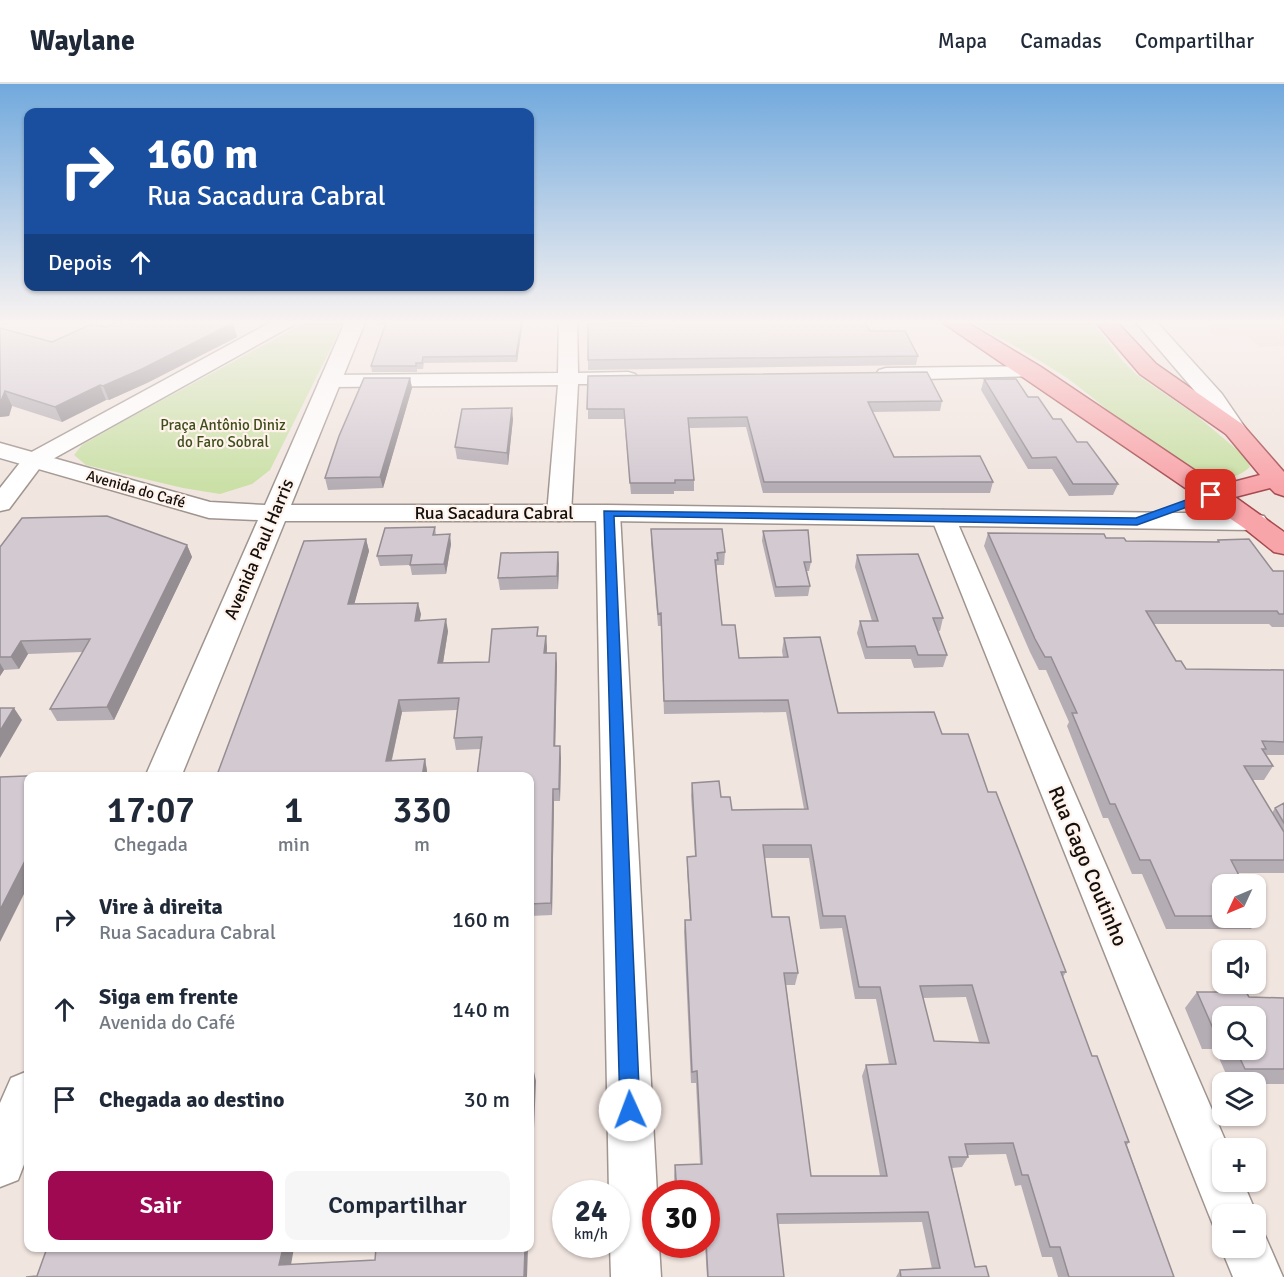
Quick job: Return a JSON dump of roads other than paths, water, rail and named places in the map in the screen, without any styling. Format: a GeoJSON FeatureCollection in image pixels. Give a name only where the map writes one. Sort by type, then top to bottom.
{"type":"FeatureCollection","features":[{"type":"Feature","properties":{"kind":"main road"},"geometry":{"type":"LineString","coordinates":[[1038,376],[1211,495],[1273,533]]}},
{"type":"Feature","properties":{"kind":"main road"},"geometry":{"type":"LineString","coordinates":[[1158,376],[1234,429],[1280,484]]}},
{"type":"Feature","properties":{"kind":"main road"},"geometry":{"type":"LineString","coordinates":[[1211,495],[1280,484]]}},
{"type":"Feature","properties":{"kind":"street"},"geometry":{"type":"LineString","coordinates":[[0,504],[34,460],[188,376]]}},
{"type":"Feature","properties":{"kind":"street","name":"Avenida Paul Harris"},"geometry":{"type":"LineString","coordinates":[[165,772],[331,376]]}},
{"type":"Feature","properties":{"kind":"street"},"geometry":{"type":"LineString","coordinates":[[1193,376],[1214,399],[1234,429]]}},
{"type":"Feature","properties":{"kind":"street"},"geometry":{"type":"LineString","coordinates":[[329,381],[651,377]]}},
{"type":"Feature","properties":{"kind":"street"},"geometry":{"type":"LineString","coordinates":[[560,514],[568,378]]}},
{"type":"Feature","properties":{"kind":"street","name":"Avenida do Café"},"geometry":{"type":"LineString","coordinates":[[0,450],[209,510],[274,513]]}},
{"type":"Feature","properties":{"kind":"street"},"geometry":{"type":"LineString","coordinates":[[1137,521],[1211,495]]}},
{"type":"Feature","properties":{"kind":"street","name":"Rua Sacadura Cabral"},"geometry":{"type":"LineString","coordinates":[[274,513],[608,513],[943,517],[1137,521],[1273,533]]}},
{"type":"Feature","properties":{"kind":"street"},"geometry":{"type":"LineString","coordinates":[[608,513],[636,1277]]}},
{"type":"Feature","properties":{"kind":"street","name":"Rua Gago Coutinho"},"geometry":{"type":"LineString","coordinates":[[943,517],[1228,1204]]}},
{"type":"Feature","properties":{"kind":"street"},"geometry":{"type":"LineString","coordinates":[[0,1162],[24,1105]]}},
{"type":"Feature","properties":{"kind":"street"},"geometry":{"type":"LineString","coordinates":[[1250,1258],[1258,1277]]}},
{"type":"Feature","properties":{"kind":"park label","name":"Praça Antônio Diniz do Faro Sobral"},"geometry":{"type":"Point","coordinates":[223,434]}}]}
